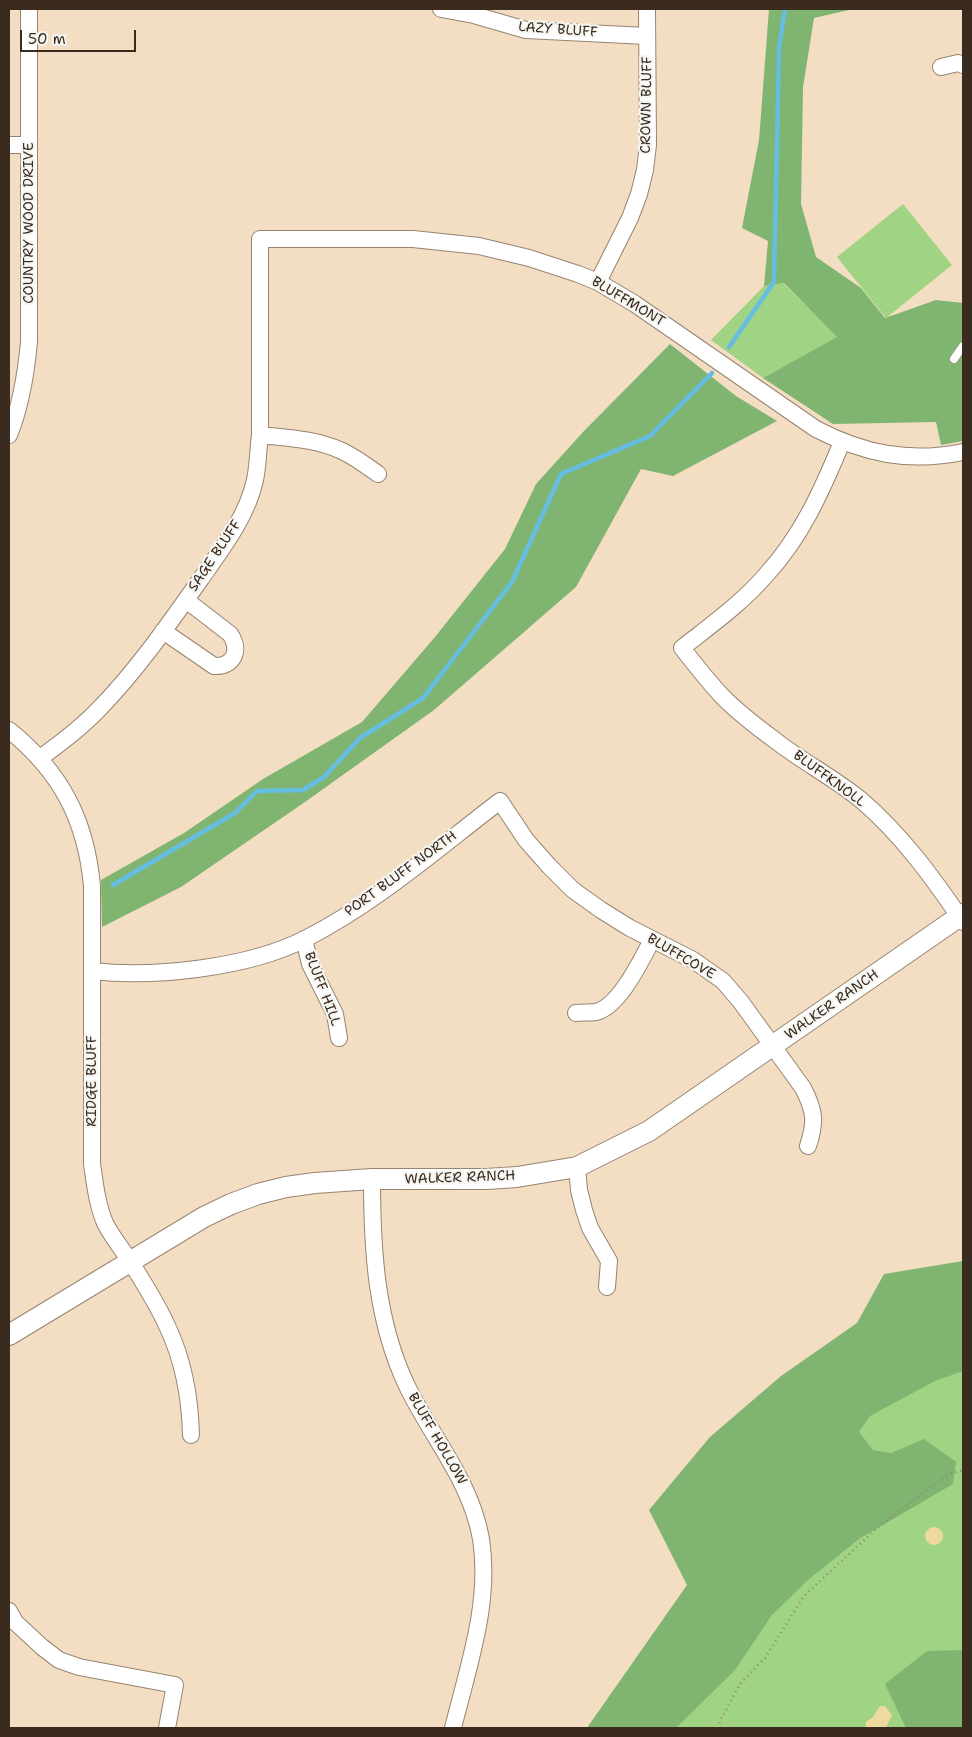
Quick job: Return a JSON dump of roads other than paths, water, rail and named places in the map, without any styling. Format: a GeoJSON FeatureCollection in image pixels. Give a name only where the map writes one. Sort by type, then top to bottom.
{"type":"FeatureCollection","features":[{"type":"Feature","properties":{"kind":"street","name":"COUNTRY WOOD DRIVE"},"geometry":{"type":"LineString","coordinates":[[9,435],[20,401],[26,372],[29,342],[28,9]]}},
{"type":"Feature","properties":{"kind":"street","name":"LAZY BLUFF"},"geometry":{"type":"LineString","coordinates":[[441,9],[474,15],[526,30],[647,36]]}},
{"type":"Feature","properties":{"kind":"street","name":"CROWN BLUFF"},"geometry":{"type":"LineString","coordinates":[[598,282],[630,218],[645,170],[648,145],[648,9]]}},
{"type":"Feature","properties":{"kind":"street"},"geometry":{"type":"LineString","coordinates":[[941,68],[958,63],[963,65]]}},
{"type":"Feature","properties":{"kind":"street"},"geometry":{"type":"LineString","coordinates":[[9,145],[28,145]]}},
{"type":"Feature","properties":{"kind":"street","name":"BLUFFMONT"},"geometry":{"type":"LineString","coordinates":[[260,239],[413,240],[479,246],[529,258],[598,282],[635,304],[816,429],[842,442],[896,455],[942,456],[963,452]]}},
{"type":"Feature","properties":{"kind":"street","name":"SAGE BLUFF"},"geometry":{"type":"LineString","coordinates":[[40,758],[74,733],[99,710],[122,684],[186,600],[238,523],[255,481],[260,435],[260,239]]}},
{"type":"Feature","properties":{"kind":"street"},"geometry":{"type":"LineString","coordinates":[[260,435],[311,441],[327,445],[357,459],[378,474]]}},
{"type":"Feature","properties":{"kind":"street","name":"BLUFFKNOLL"},"geometry":{"type":"LineString","coordinates":[[842,442],[821,492],[787,550],[766,576],[743,599],[682,648],[719,694],[738,712],[778,743],[826,774],[859,799],[890,827],[918,858],[962,918]]}},
{"type":"Feature","properties":{"kind":"street"},"geometry":{"type":"LineString","coordinates":[[163,631],[214,666],[221,666],[227,663],[234,656],[235,641],[230,634],[186,600]]}},
{"type":"Feature","properties":{"kind":"street","name":"RIDGE BLUFF"},"geometry":{"type":"LineString","coordinates":[[9,730],[40,758],[70,802],[87,847],[92,886],[92,1164],[96,1194],[105,1222],[130,1260],[160,1312],[178,1352],[186,1378],[190,1405],[191,1435]]}},
{"type":"Feature","properties":{"kind":"street","name":"PORT BLUFF NORTH"},"geometry":{"type":"LineString","coordinates":[[92,971],[113,974],[173,971],[233,963],[280,949],[304,939],[381,893],[500,801]]}},
{"type":"Feature","properties":{"kind":"street","name":"BLUFFCOVE"},"geometry":{"type":"LineString","coordinates":[[500,801],[526,840],[573,890],[601,910],[652,940],[693,960],[723,981],[741,1002],[803,1088],[810,1103],[814,1120],[808,1146]]}},
{"type":"Feature","properties":{"kind":"street","name":"WALKER RANCH"},"geometry":{"type":"LineString","coordinates":[[9,1335],[130,1260],[204,1217],[258,1194],[286,1187],[316,1183],[372,1179],[487,1179],[517,1177],[577,1167],[649,1131],[962,918]]}},
{"type":"Feature","properties":{"kind":"street","name":"BLUFF HILL"},"geometry":{"type":"LineString","coordinates":[[304,939],[310,964],[335,1014],[340,1038]]}},
{"type":"Feature","properties":{"kind":"street"},"geometry":{"type":"LineString","coordinates":[[576,1013],[597,1012],[615,1000],[627,984],[652,940]]}},
{"type":"Feature","properties":{"kind":"street"},"geometry":{"type":"LineString","coordinates":[[577,1167],[578,1190],[584,1210],[594,1236],[609,1261],[608,1287]]}},
{"type":"Feature","properties":{"kind":"street","name":"BLUFF HOLLOW"},"geometry":{"type":"LineString","coordinates":[[372,1179],[375,1267],[381,1308],[392,1347],[406,1385],[425,1421],[462,1482],[475,1516],[480,1538],[483,1568],[482,1605],[453,1728]]}},
{"type":"Feature","properties":{"kind":"street"},"geometry":{"type":"LineString","coordinates":[[9,1611],[15,1622],[59,1660],[79,1667],[175,1684],[167,1728]]}},
{"type":"Feature","properties":{"kind":"lane"},"geometry":{"type":"LineString","coordinates":[[954,359],[963,346]]}},
{"type":"Feature","properties":{"kind":"waterway"},"geometry":{"type":"LineString","coordinates":[[729,347],[774,282],[779,48],[785,9]]}},
{"type":"Feature","properties":{"kind":"waterway"},"geometry":{"type":"LineString","coordinates":[[113,885],[235,813],[257,791],[303,790],[324,777],[360,738],[423,698],[512,582],[561,474],[650,436],[712,373]]}}]}
